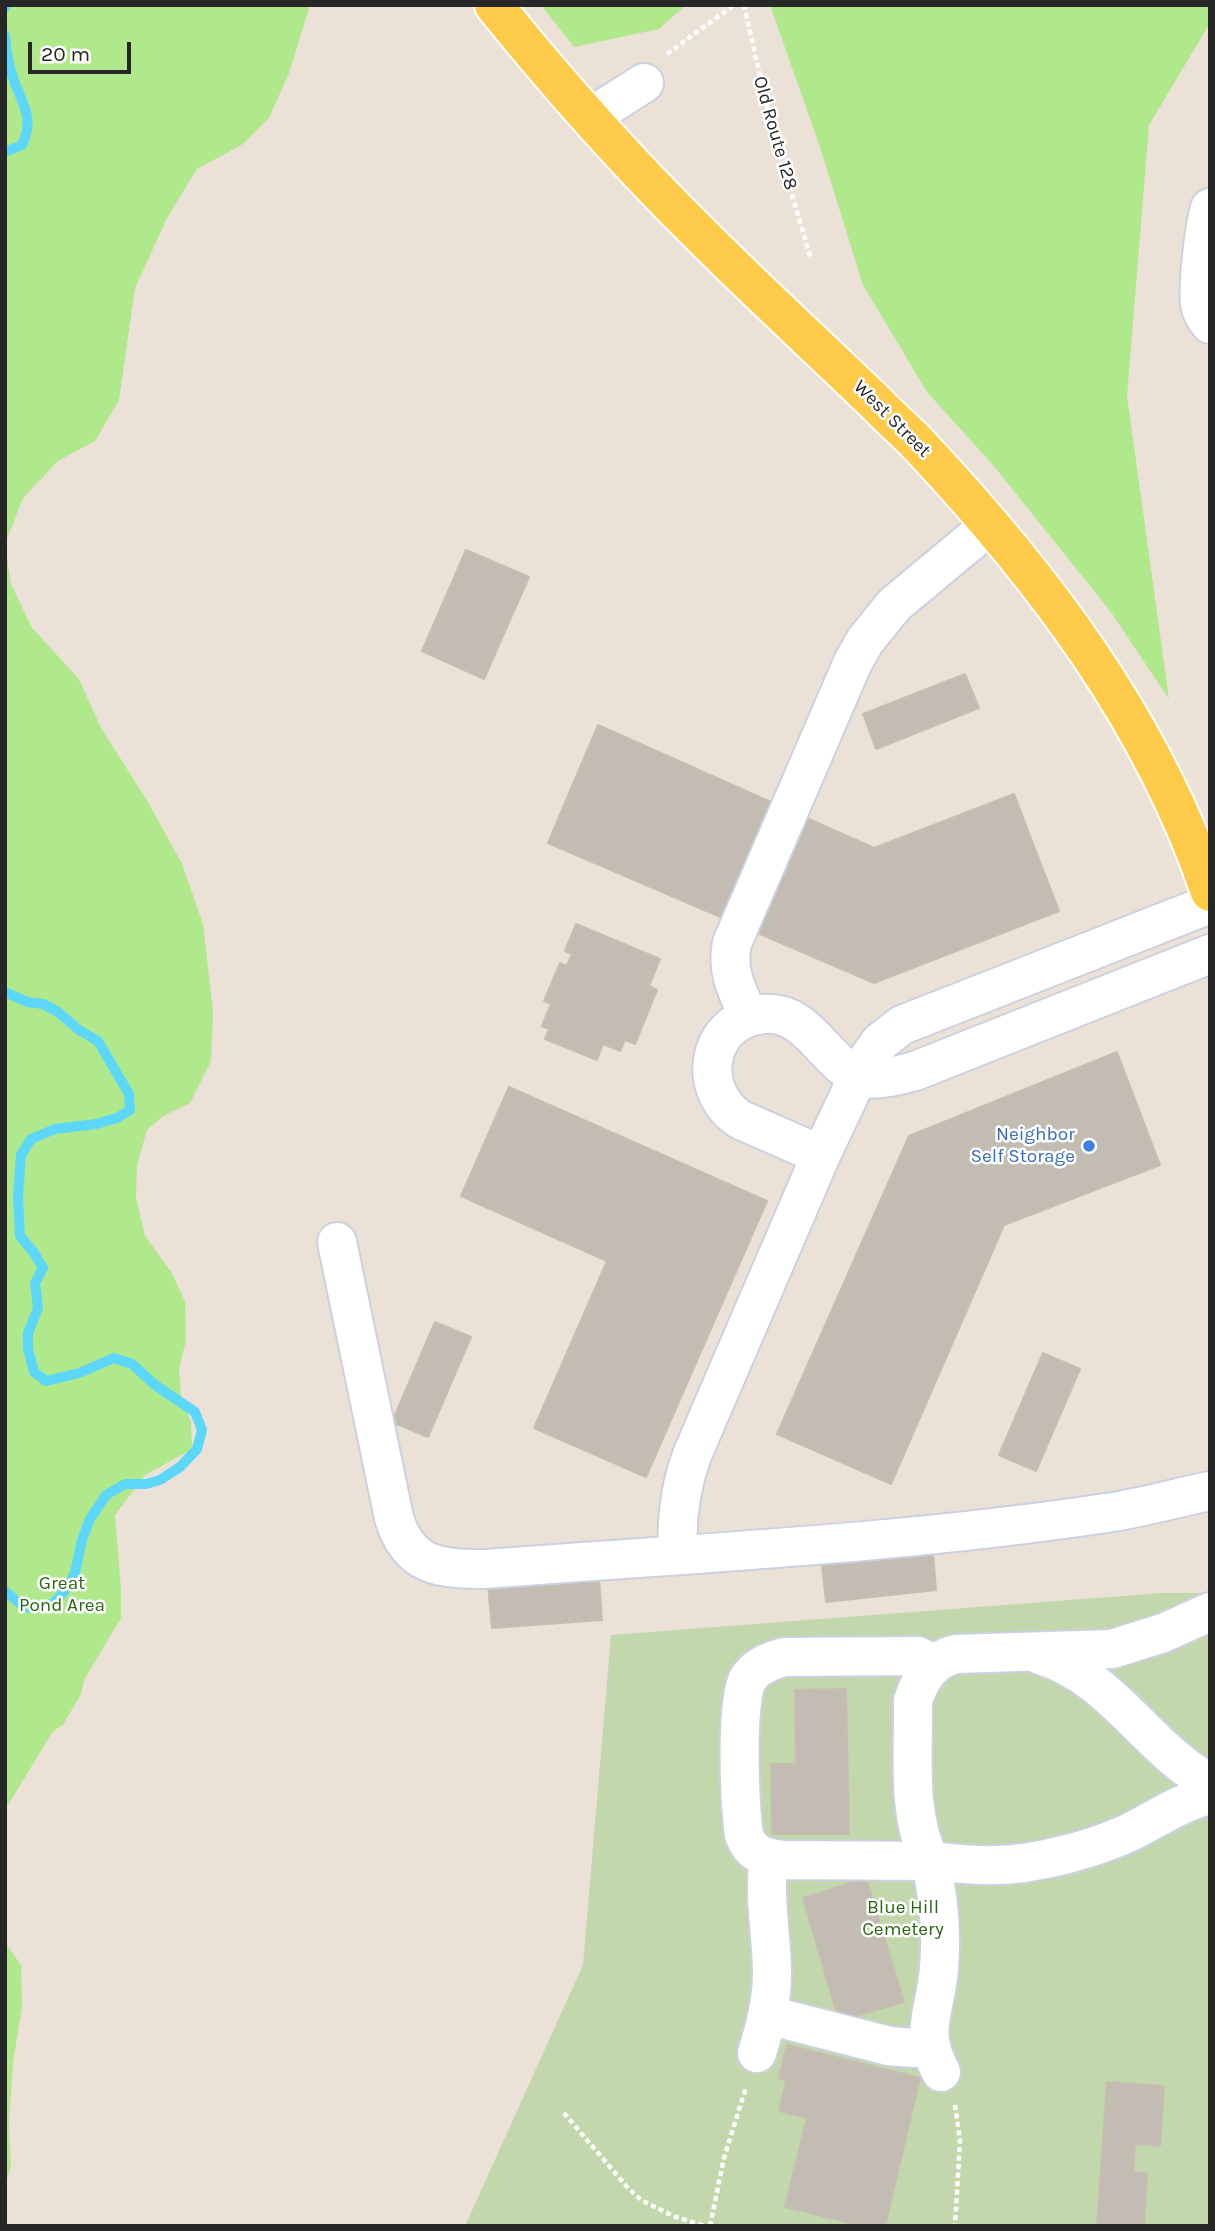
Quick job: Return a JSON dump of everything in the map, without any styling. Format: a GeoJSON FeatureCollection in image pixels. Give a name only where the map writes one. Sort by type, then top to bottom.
{"type":"FeatureCollection","features":[{"type":"Feature","properties":{"kind":"main road","name":"West Street"},"geometry":{"type":"LineString","coordinates":[[494,5],[589,118],[705,240],[918,444],[990,525],[1084,645],[1118,696],[1184,820],[1210,892]]}},
{"type":"Feature","properties":{"kind":"lane"},"geometry":{"type":"LineString","coordinates":[[589,118],[644,83]]}},
{"type":"Feature","properties":{"kind":"lane"},"geometry":{"type":"LineString","coordinates":[[1210,208],[1200,296],[1203,316],[1210,324]]}},
{"type":"Feature","properties":{"kind":"lane"},"geometry":{"type":"LineString","coordinates":[[749,1017],[733,983],[730,969],[732,943],[853,662],[865,641],[894,605],[990,525]]}},
{"type":"Feature","properties":{"kind":"lane"},"geometry":{"type":"LineString","coordinates":[[678,1554],[678,1513],[689,1463],[821,1155],[870,1055],[891,1031],[902,1025],[1210,904]]}},
{"type":"Feature","properties":{"kind":"lane"},"geometry":{"type":"LineString","coordinates":[[821,1155],[741,1120],[733,1115],[718,1096],[712,1072],[716,1048],[727,1031],[749,1017],[773,1014],[786,1016],[806,1028],[831,1056],[858,1077],[889,1077],[915,1071],[1210,954]]}},
{"type":"Feature","properties":{"kind":"lane"},"geometry":{"type":"LineString","coordinates":[[337,1242],[394,1518],[405,1545],[414,1555],[439,1565],[486,1569],[849,1542],[1028,1524],[1137,1508],[1210,1491]]}},
{"type":"Feature","properties":{"kind":"lane"},"geometry":{"type":"LineString","coordinates":[[935,2058],[928,2031],[941,1947],[935,1880],[919,1834],[914,1805],[913,1701],[925,1674],[944,1656],[956,1654],[1095,1651],[1127,1646],[1210,1612]]}},
{"type":"Feature","properties":{"kind":"lane"},"geometry":{"type":"LineString","coordinates":[[1026,1653],[1055,1661],[1084,1677],[1118,1703],[1185,1766],[1210,1783]]}},
{"type":"Feature","properties":{"kind":"lane"},"geometry":{"type":"LineString","coordinates":[[934,1664],[918,1656],[797,1656],[768,1662],[749,1676],[740,1709],[742,1822],[748,1845],[757,1854],[769,1859],[930,1861],[994,1866],[1045,1859],[1110,1840],[1188,1802],[1210,1795]]}},
{"type":"Feature","properties":{"kind":"lane"},"geometry":{"type":"LineString","coordinates":[[757,2053],[768,2015],[772,1976],[766,1885],[769,1859]]}},
{"type":"Feature","properties":{"kind":"lane"},"geometry":{"type":"LineString","coordinates":[[768,2015],[889,2046],[914,2048],[935,2058]]}},
{"type":"Feature","properties":{"kind":"path"},"geometry":{"type":"LineString","coordinates":[[644,83],[652,65],[734,5]]}},
{"type":"Feature","properties":{"kind":"path","name":"Old Route 128"},"geometry":{"type":"LineString","coordinates":[[744,5],[769,116],[811,259]]}},
{"type":"Feature","properties":{"kind":"path"},"geometry":{"type":"LineString","coordinates":[[564,2113],[641,2200],[673,2216],[707,2226],[730,2136],[757,2053]]}},
{"type":"Feature","properties":{"kind":"path"},"geometry":{"type":"LineString","coordinates":[[935,2058],[951,2094],[959,2123],[955,2226]]}},
{"type":"Feature","properties":{"kind":"green space"},"geometry":{"type":"Polygon","coordinates":[[[5,5],[310,5],[289,73],[269,118],[243,144],[197,169],[167,218],[135,288],[119,400],[95,441],[58,461],[23,498],[5,544],[5,5]]]}},
{"type":"Feature","properties":{"kind":"green space"},"geometry":{"type":"Polygon","coordinates":[[[541,5],[686,5],[659,29],[574,47],[541,5]]]}},
{"type":"Feature","properties":{"kind":"green space"},"geometry":{"type":"Polygon","coordinates":[[[770,5],[1210,5],[1210,23],[1149,125],[1127,396],[1169,699],[1111,612],[993,465],[927,392],[863,285],[820,147],[770,5]]]}},
{"type":"Feature","properties":{"kind":"green space","name":"Great Pond Area"},"geometry":{"type":"Polygon","coordinates":[[[5,544],[11,584],[32,628],[79,679],[101,728],[148,802],[182,864],[203,924],[213,1011],[211,1061],[190,1103],[163,1116],[147,1130],[137,1165],[136,1198],[145,1236],[172,1273],[185,1302],[186,1340],[179,1369],[181,1397],[191,1422],[192,1449],[145,1475],[115,1515],[121,1618],[84,1680],[81,1694],[63,1725],[53,1731],[5,1810],[5,544]]]}},
{"type":"Feature","properties":{"kind":"green space","name":"Blue Hill Cemetery"},"geometry":{"type":"Polygon","coordinates":[[[1162,1593],[1210,1593],[1210,2226],[465,2226],[583,1965],[611,1635],[1162,1593]]]}},
{"type":"Feature","properties":{"kind":"green space"},"geometry":{"type":"Polygon","coordinates":[[[5,1942],[21,1965],[22,2007],[13,2062],[9,2123],[11,2167],[5,2185],[5,1942]]]}},
{"type":"Feature","properties":{"kind":"building"},"geometry":{"type":"Polygon","coordinates":[[[466,550],[529,577],[484,679],[422,651],[466,550]]]}},
{"type":"Feature","properties":{"kind":"building"},"geometry":{"type":"Polygon","coordinates":[[[965,674],[979,708],[876,749],[863,714],[965,674]]]}},
{"type":"Feature","properties":{"kind":"building"},"geometry":{"type":"Polygon","coordinates":[[[598,725],[874,848],[1014,794],[1059,911],[874,983],[548,843],[598,725]]]}},
{"type":"Feature","properties":{"kind":"building"},"geometry":{"type":"Polygon","coordinates":[[[576,924],[660,959],[649,986],[657,990],[635,1044],[625,1040],[620,1051],[603,1044],[597,1060],[545,1039],[549,1029],[542,1026],[551,1004],[544,1001],[560,963],[567,966],[572,954],[565,951],[576,924]]]}},
{"type":"Feature","properties":{"kind":"building"},"geometry":{"type":"Polygon","coordinates":[[[1117,1052],[1160,1165],[1004,1225],[891,1484],[777,1434],[909,1136],[1117,1052]]]}},
{"type":"Feature","properties":{"kind":"building"},"geometry":{"type":"Polygon","coordinates":[[[509,1087],[767,1201],[646,1477],[534,1428],[607,1261],[461,1196],[509,1087]]]}},
{"type":"Feature","properties":{"kind":"building"},"geometry":{"type":"Polygon","coordinates":[[[435,1322],[471,1337],[428,1437],[392,1422],[435,1322]]]}},
{"type":"Feature","properties":{"kind":"building"},"geometry":{"type":"Polygon","coordinates":[[[1043,1353],[1080,1369],[1036,1471],[999,1455],[1043,1353]]]}},
{"type":"Feature","properties":{"kind":"building"},"geometry":{"type":"Polygon","coordinates":[[[933,1553],[936,1590],[826,1602],[822,1565],[933,1553]]]}},
{"type":"Feature","properties":{"kind":"building"},"geometry":{"type":"Polygon","coordinates":[[[599,1579],[602,1620],[492,1628],[488,1586],[599,1579]]]}},
{"type":"Feature","properties":{"kind":"building"},"geometry":{"type":"Polygon","coordinates":[[[846,1689],[849,1834],[772,1834],[771,1764],[796,1764],[795,1690],[846,1689]]]}},
{"type":"Feature","properties":{"kind":"building"},"geometry":{"type":"Polygon","coordinates":[[[866,1878],[904,2002],[839,2021],[803,1898],[866,1878]]]}},
{"type":"Feature","properties":{"kind":"building"},"geometry":{"type":"Polygon","coordinates":[[[787,2045],[920,2078],[885,2226],[863,2226],[785,2207],[807,2118],[779,2111],[786,2080],[779,2078],[787,2045]]]}},
{"type":"Feature","properties":{"kind":"building"},"geometry":{"type":"Polygon","coordinates":[[[1107,2082],[1164,2086],[1160,2146],[1135,2144],[1133,2172],[1147,2173],[1144,2226],[1097,2226],[1107,2082]]]}},
{"type":"Feature","properties":{"kind":"waterway"},"geometry":{"type":"LineString","coordinates":[[5,35],[11,70],[27,117],[26,135],[22,145],[5,152]]}},
{"type":"Feature","properties":{"kind":"waterway"},"geometry":{"type":"LineString","coordinates":[[5,992],[27,1002],[43,1004],[98,1041],[129,1094],[130,1110],[117,1118],[96,1124],[55,1129],[31,1139],[21,1155],[18,1197],[20,1236],[43,1268],[35,1283],[38,1308],[28,1333],[28,1349],[34,1372],[46,1381],[79,1373],[114,1358],[132,1364],[155,1385],[195,1412],[202,1430],[197,1449],[180,1467],[160,1480],[146,1484],[125,1484],[106,1495],[90,1519],[75,1573],[54,1603],[39,1608],[24,1607],[5,1591]]}},
{"type":"Feature","properties":{"kind":"place","name":"Neighbor Self Storage"},"geometry":{"type":"Point","coordinates":[1089,1146]}}]}
